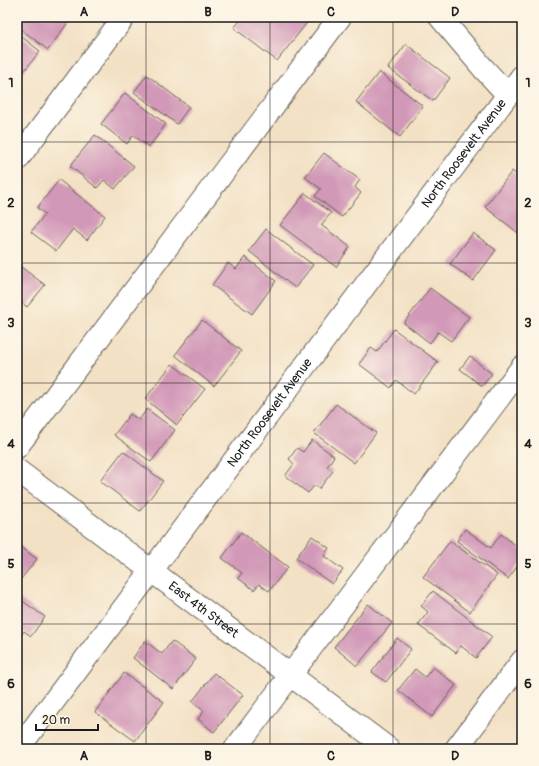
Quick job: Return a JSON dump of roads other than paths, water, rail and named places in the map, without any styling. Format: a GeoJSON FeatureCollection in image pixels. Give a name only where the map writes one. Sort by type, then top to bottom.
{"type":"FeatureCollection","features":[{"type":"Feature","properties":{"kind":"street"},"geometry":{"type":"LineString","coordinates":[[17,160],[124,17]]}},
{"type":"Feature","properties":{"kind":"street"},"geometry":{"type":"LineString","coordinates":[[17,448],[340,17]]}},
{"type":"Feature","properties":{"kind":"street"},"geometry":{"type":"LineString","coordinates":[[440,17],[508,95]]}},
{"type":"Feature","properties":{"kind":"street","name":"North Roosevelt Avenue"},"geometry":{"type":"LineString","coordinates":[[18,749],[522,76]]}},
{"type":"Feature","properties":{"kind":"street"},"geometry":{"type":"LineString","coordinates":[[235,749],[522,367]]}},
{"type":"Feature","properties":{"kind":"street","name":"East 4th Street"},"geometry":{"type":"LineString","coordinates":[[17,470],[389,749]]}},
{"type":"Feature","properties":{"kind":"street"},"geometry":{"type":"LineString","coordinates":[[456,749],[522,661]]}}]}
